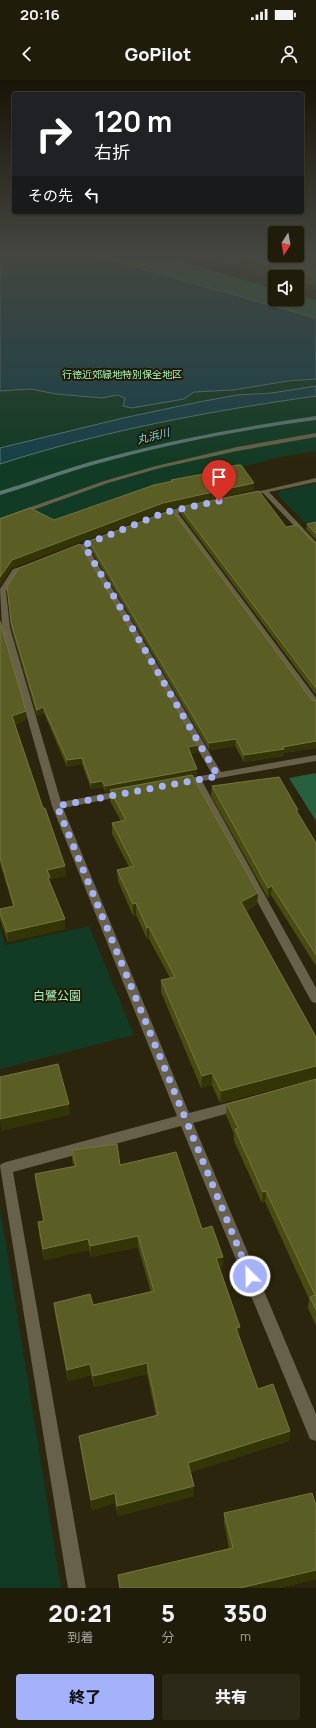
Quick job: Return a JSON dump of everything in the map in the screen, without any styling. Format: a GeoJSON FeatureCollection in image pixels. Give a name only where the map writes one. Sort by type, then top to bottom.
{"type":"FeatureCollection","features":[{"type":"Feature","properties":{"kind":"street"},"geometry":{"type":"LineString","coordinates":[[0,520],[107,482],[137,473],[217,453],[316,435]]}},
{"type":"Feature","properties":{"kind":"street"},"geometry":{"type":"LineString","coordinates":[[234,498],[316,480]]}},
{"type":"Feature","properties":{"kind":"street"},"geometry":{"type":"LineString","coordinates":[[264,491],[316,546]]}},
{"type":"Feature","properties":{"kind":"street"},"geometry":{"type":"LineString","coordinates":[[153,518],[173,511],[203,504]]}},
{"type":"Feature","properties":{"kind":"street"},"geometry":{"type":"LineString","coordinates":[[173,511],[316,704]]}},
{"type":"Feature","properties":{"kind":"street"},"geometry":{"type":"LineString","coordinates":[[61,554],[111,534]]}},
{"type":"Feature","properties":{"kind":"street"},"geometry":{"type":"LineString","coordinates":[[84,545],[218,776]]}},
{"type":"Feature","properties":{"kind":"street"},"geometry":{"type":"LineString","coordinates":[[39,562],[16,571],[2,591],[6,628],[57,806],[185,1120],[316,1433]]}},
{"type":"Feature","properties":{"kind":"street"},"geometry":{"type":"LineString","coordinates":[[173,784],[316,758]]}},
{"type":"Feature","properties":{"kind":"street"},"geometry":{"type":"LineString","coordinates":[[196,780],[316,999]]}},
{"type":"Feature","properties":{"kind":"street"},"geometry":{"type":"LineString","coordinates":[[57,806],[134,791]]}},
{"type":"Feature","properties":{"kind":"street"},"geometry":{"type":"LineString","coordinates":[[77,1588],[6,1168],[254,1101]]}},
{"type":"Feature","properties":{"kind":"green space","name":"行徳近郊緑地特別保全地区"},"geometry":{"type":"Polygon","coordinates":[[[0,323],[316,323],[316,451],[276,458],[160,489],[0,547],[0,323]]]}},
{"type":"Feature","properties":{"kind":"green space"},"geometry":{"type":"Polygon","coordinates":[[[316,483],[316,526],[309,527],[278,495],[280,491],[316,483]]]}},
{"type":"Feature","properties":{"kind":"green space"},"geometry":{"type":"Polygon","coordinates":[[[316,773],[316,821],[289,778],[316,773]]]}},
{"type":"Feature","properties":{"kind":"green space","name":"白鷺公園"},"geometry":{"type":"Polygon","coordinates":[[[89,926],[134,1035],[0,1069],[0,927],[5,945],[89,926]]]}},
{"type":"Feature","properties":{"kind":"green space"},"geometry":{"type":"Polygon","coordinates":[[[0,1207],[61,1588],[0,1588],[0,1207]]]}},
{"type":"Feature","properties":{"kind":"water"},"geometry":{"type":"Polygon","coordinates":[[[0,323],[316,323],[316,379],[288,381],[233,390],[194,392],[184,399],[132,408],[123,406],[125,398],[118,395],[102,398],[56,394],[31,389],[0,391],[0,323]]]}},
{"type":"Feature","properties":{"kind":"water"},"geometry":{"type":"Polygon","coordinates":[[[316,386],[316,396],[236,408],[156,423],[39,452],[0,464],[0,448],[123,418],[199,402],[237,395],[272,393],[316,386]]]}},
{"type":"Feature","properties":{"kind":"building"},"geometry":{"type":"Polygon","coordinates":[[[241,465],[254,483],[163,503],[12,560],[0,577],[0,519],[30,508],[54,520],[154,485],[173,481],[171,480],[209,473],[207,472],[241,465]]]}},
{"type":"Feature","properties":{"kind":"building"},"geometry":{"type":"Polygon","coordinates":[[[259,491],[286,527],[297,525],[313,542],[316,543],[316,688],[180,507],[259,491]]]}},
{"type":"Feature","properties":{"kind":"building"},"geometry":{"type":"Polygon","coordinates":[[[172,510],[312,700],[316,701],[316,741],[283,747],[284,749],[244,755],[236,739],[209,743],[89,541],[172,510]]]}},
{"type":"Feature","properties":{"kind":"building"},"geometry":{"type":"Polygon","coordinates":[[[316,522],[316,534],[307,524],[316,522]]]}},
{"type":"Feature","properties":{"kind":"building"},"geometry":{"type":"Polygon","coordinates":[[[80,544],[198,745],[188,747],[197,769],[105,786],[102,781],[91,783],[82,758],[67,760],[43,707],[37,710],[11,622],[7,586],[19,568],[80,544]]]}},
{"type":"Feature","properties":{"kind":"building"},"geometry":{"type":"Polygon","coordinates":[[[0,621],[26,711],[12,716],[43,808],[45,808],[65,866],[47,870],[50,877],[48,878],[65,919],[7,932],[0,909],[14,906],[0,857],[0,621]]]}},
{"type":"Feature","properties":{"kind":"building"},"geometry":{"type":"Polygon","coordinates":[[[192,775],[258,893],[241,902],[316,1037],[316,1066],[221,1091],[212,1073],[202,1076],[161,980],[175,977],[149,927],[147,928],[136,903],[133,904],[117,870],[134,866],[112,823],[126,820],[110,790],[192,775]]]}},
{"type":"Feature","properties":{"kind":"building"},"geometry":{"type":"Polygon","coordinates":[[[279,777],[298,810],[296,810],[316,843],[316,955],[272,886],[268,888],[212,786],[279,777]]]}},
{"type":"Feature","properties":{"kind":"building"},"geometry":{"type":"Polygon","coordinates":[[[58,1064],[69,1104],[0,1119],[0,1077],[58,1064]]]}},
{"type":"Feature","properties":{"kind":"building"},"geometry":{"type":"Polygon","coordinates":[[[316,1079],[316,1310],[310,1297],[315,1295],[266,1191],[263,1192],[235,1129],[238,1128],[227,1104],[316,1079]]]}},
{"type":"Feature","properties":{"kind":"building"},"geometry":{"type":"Polygon","coordinates":[[[117,1144],[120,1165],[176,1152],[202,1229],[212,1226],[223,1257],[216,1258],[240,1327],[236,1328],[258,1389],[273,1384],[290,1431],[188,1463],[194,1486],[117,1506],[115,1493],[91,1500],[79,1436],[158,1415],[147,1363],[93,1376],[90,1364],[67,1370],[54,1303],[90,1294],[93,1305],[154,1291],[138,1236],[90,1246],[88,1239],[43,1249],[38,1222],[44,1221],[35,1174],[76,1166],[72,1150],[117,1144]]]}},
{"type":"Feature","properties":{"kind":"building"},"geometry":{"type":"Polygon","coordinates":[[[312,1493],[316,1506],[316,1570],[240,1588],[120,1588],[118,1575],[233,1548],[224,1513],[312,1493]]]}},
{"type":"Feature","properties":{"kind":"waterway","name":"丸浜川"},"geometry":{"type":"LineString","coordinates":[[0,493],[65,471],[157,447],[236,430],[316,418]]}},
{"type":"Feature","properties":{"kind":"route"},"geometry":{"type":"LineString","coordinates":[[219,501],[166,512],[84,545],[218,776],[57,806],[250,1276]]}}]}
